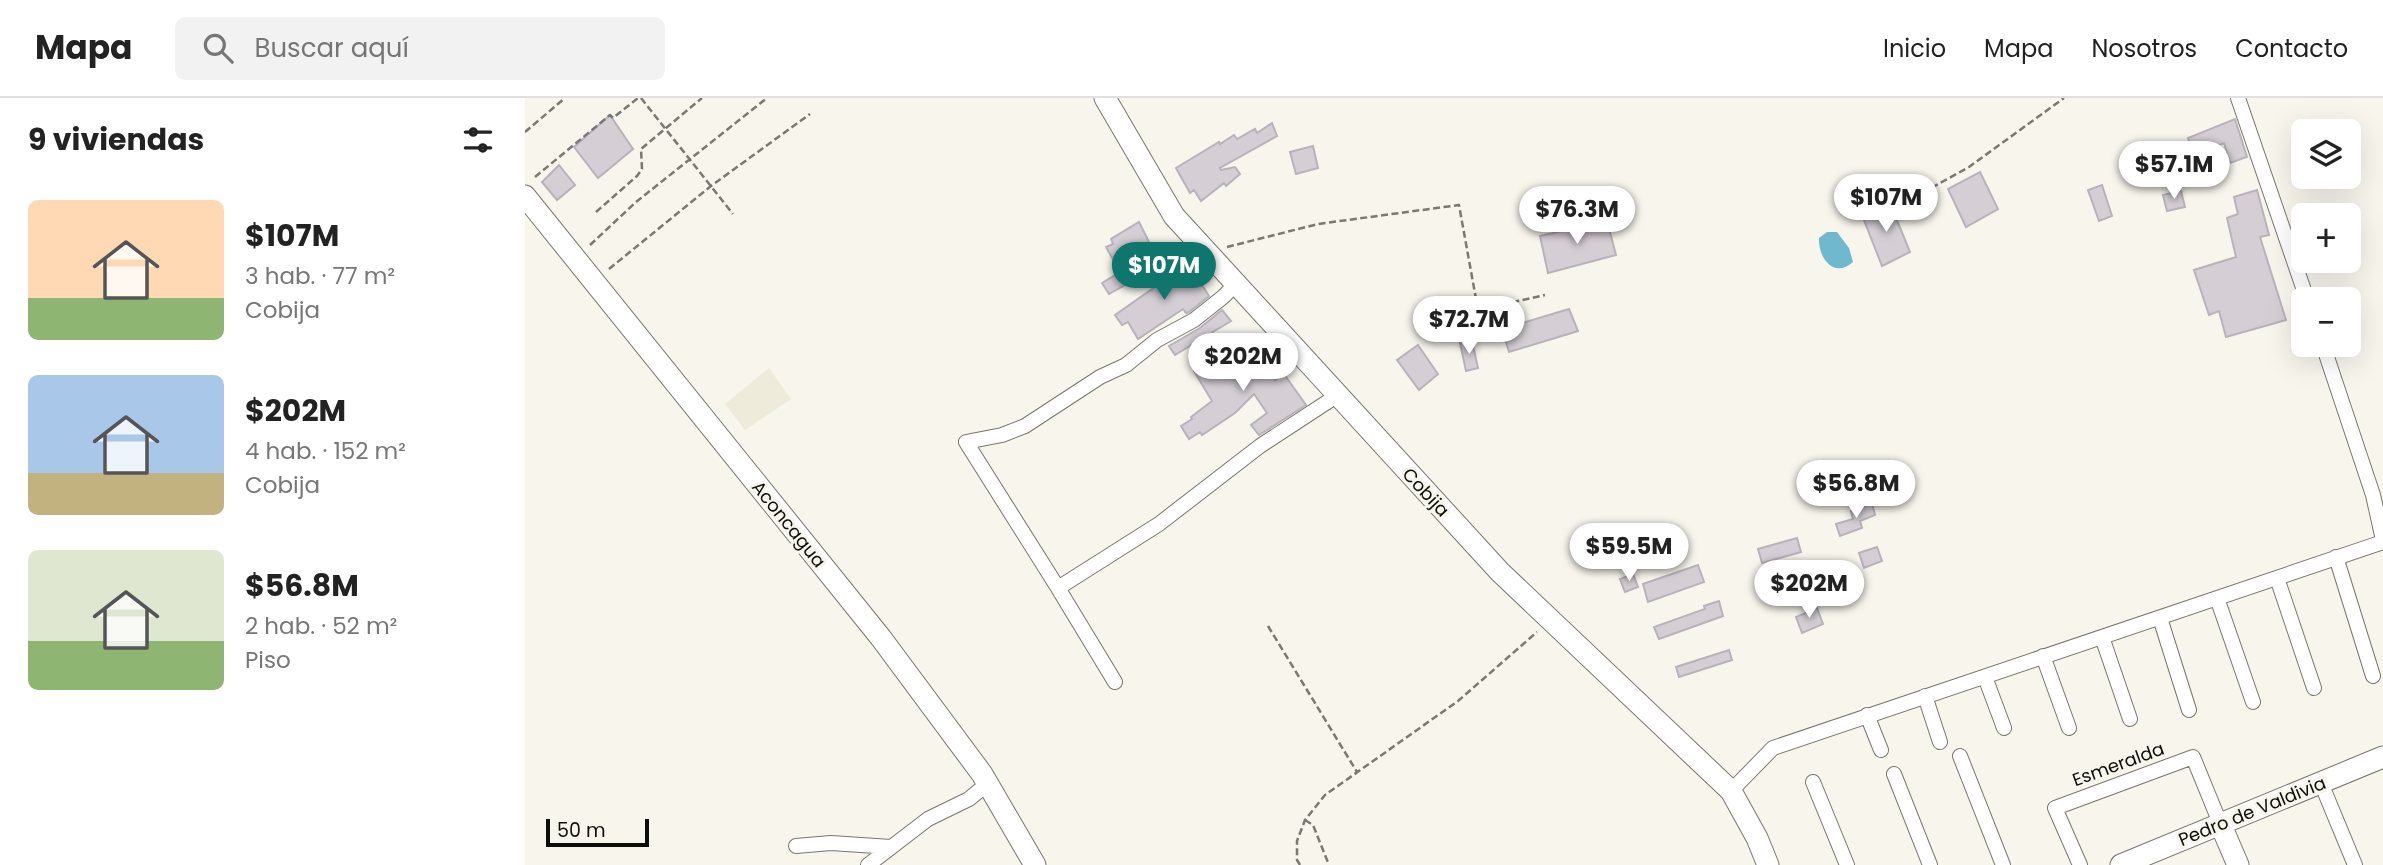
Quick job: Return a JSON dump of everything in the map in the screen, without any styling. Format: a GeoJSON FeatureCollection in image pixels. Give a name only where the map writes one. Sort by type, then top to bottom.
{"type":"FeatureCollection","features":[{"type":"Feature","properties":{"kind":"street","name":"Cobija"},"geometry":{"type":"LineString","coordinates":[[1105,98],[1174,216],[1500,572],[1731,791],[1757,838],[1768,865]]}},
{"type":"Feature","properties":{"kind":"street"},"geometry":{"type":"LineString","coordinates":[[2238,98],[2303,287]]}},
{"type":"Feature","properties":{"kind":"street","name":"Aconcagua"},"geometry":{"type":"LineString","coordinates":[[525,197],[881,638],[988,784],[1035,865]]}},
{"type":"Feature","properties":{"kind":"street"},"geometry":{"type":"LineString","coordinates":[[1115,682],[966,442],[1002,435],[1025,426],[1100,377],[1126,365],[1157,340],[1194,320],[1236,284]]}},
{"type":"Feature","properties":{"kind":"street"},"geometry":{"type":"LineString","coordinates":[[1731,791],[1773,748],[2383,541],[2378,493],[2327,357]]}},
{"type":"Feature","properties":{"kind":"street"},"geometry":{"type":"LineString","coordinates":[[1058,588],[1159,524],[1260,446],[1338,395]]}},
{"type":"Feature","properties":{"kind":"street"},"geometry":{"type":"LineString","coordinates":[[2336,557],[2373,676]]}},
{"type":"Feature","properties":{"kind":"street"},"geometry":{"type":"LineString","coordinates":[[2277,578],[2314,688]]}},
{"type":"Feature","properties":{"kind":"street"},"geometry":{"type":"LineString","coordinates":[[2217,598],[2253,702]]}},
{"type":"Feature","properties":{"kind":"street"},"geometry":{"type":"LineString","coordinates":[[2160,618],[2189,710]]}},
{"type":"Feature","properties":{"kind":"street"},"geometry":{"type":"LineString","coordinates":[[2102,637],[2130,719]]}},
{"type":"Feature","properties":{"kind":"street"},"geometry":{"type":"LineString","coordinates":[[2043,656],[2069,728]]}},
{"type":"Feature","properties":{"kind":"street"},"geometry":{"type":"LineString","coordinates":[[1985,677],[2004,728]]}},
{"type":"Feature","properties":{"kind":"street"},"geometry":{"type":"LineString","coordinates":[[1925,696],[1940,742]]}},
{"type":"Feature","properties":{"kind":"street"},"geometry":{"type":"LineString","coordinates":[[1867,715],[1881,750]]}},
{"type":"Feature","properties":{"kind":"street"},"geometry":{"type":"LineString","coordinates":[[1960,756],[2003,865]]}},
{"type":"Feature","properties":{"kind":"street","name":"Esmeralda"},"geometry":{"type":"LineString","coordinates":[[2080,865],[2055,808],[2193,757],[2220,823]]}},
{"type":"Feature","properties":{"kind":"street","name":"Pedro de Valdivia"},"geometry":{"type":"LineString","coordinates":[[2121,865],[2383,757]]}},
{"type":"Feature","properties":{"kind":"street"},"geometry":{"type":"LineString","coordinates":[[1894,774],[1930,865]]}},
{"type":"Feature","properties":{"kind":"street"},"geometry":{"type":"LineString","coordinates":[[1813,782],[1847,865]]}},
{"type":"Feature","properties":{"kind":"street"},"geometry":{"type":"LineString","coordinates":[[2321,783],[2355,865]]}},
{"type":"Feature","properties":{"kind":"street"},"geometry":{"type":"LineString","coordinates":[[868,865],[927,820],[969,799],[988,784]]}},
{"type":"Feature","properties":{"kind":"street"},"geometry":{"type":"LineString","coordinates":[[2220,823],[2238,865]]}},
{"type":"Feature","properties":{"kind":"street"},"geometry":{"type":"LineString","coordinates":[[796,846],[831,843],[891,847]]}},
{"type":"Feature","properties":{"kind":"path"},"geometry":{"type":"LineString","coordinates":[[525,132],[565,98]]}},
{"type":"Feature","properties":{"kind":"path"},"geometry":{"type":"LineString","coordinates":[[535,177],[610,115],[613,118],[640,98],[733,214]]}},
{"type":"Feature","properties":{"kind":"path"},"geometry":{"type":"LineString","coordinates":[[596,212],[642,169],[641,149],[702,98]]}},
{"type":"Feature","properties":{"kind":"path"},"geometry":{"type":"LineString","coordinates":[[590,245],[636,202],[767,98]]}},
{"type":"Feature","properties":{"kind":"path"},"geometry":{"type":"LineString","coordinates":[[1904,203],[1969,167],[2064,98]]}},
{"type":"Feature","properties":{"kind":"path"},"geometry":{"type":"LineString","coordinates":[[609,269],[711,186],[810,114]]}},
{"type":"Feature","properties":{"kind":"path"},"geometry":{"type":"LineString","coordinates":[[1207,253],[1318,224],[1459,205],[1478,310],[1545,295]]}},
{"type":"Feature","properties":{"kind":"path"},"geometry":{"type":"LineString","coordinates":[[1300,865],[1297,860],[1297,841],[1305,820],[1325,795],[1458,701],[1550,621]]}},
{"type":"Feature","properties":{"kind":"path"},"geometry":{"type":"LineString","coordinates":[[1268,626],[1357,772]]}},
{"type":"Feature","properties":{"kind":"path"},"geometry":{"type":"LineString","coordinates":[[1305,820],[1313,825],[1329,865]]}},
{"type":"Feature","properties":{"kind":"shaded area"},"geometry":{"type":"Polygon","coordinates":[[[769,368],[791,399],[745,430],[725,404],[769,368]]]}},
{"type":"Feature","properties":{"kind":"water"},"geometry":{"type":"Polygon","coordinates":[[[1827,232],[1837,232],[1849,248],[1853,262],[1846,267],[1834,267],[1824,259],[1819,238],[1827,232]]]}},
{"type":"Feature","properties":{"kind":"building"},"geometry":{"type":"Polygon","coordinates":[[[610,115],[633,149],[598,178],[574,147],[610,115]]]}},
{"type":"Feature","properties":{"kind":"building"},"geometry":{"type":"Polygon","coordinates":[[[2235,119],[2247,157],[2230,163],[2224,143],[2195,155],[2188,138],[2235,119]]]}},
{"type":"Feature","properties":{"kind":"building"},"geometry":{"type":"Polygon","coordinates":[[[1272,123],[1277,136],[1220,168],[1235,167],[1240,174],[1226,186],[1224,183],[1201,201],[1194,190],[1190,193],[1176,168],[1219,142],[1220,144],[1234,135],[1237,139],[1255,129],[1257,133],[1272,123]]]}},
{"type":"Feature","properties":{"kind":"building"},"geometry":{"type":"Polygon","coordinates":[[[1313,146],[1318,168],[1296,174],[1290,152],[1313,146]]]}},
{"type":"Feature","properties":{"kind":"building"},"geometry":{"type":"Polygon","coordinates":[[[559,165],[575,185],[557,200],[542,182],[559,165]]]}},
{"type":"Feature","properties":{"kind":"building"},"geometry":{"type":"Polygon","coordinates":[[[1980,172],[1998,209],[1966,227],[1948,189],[1980,172]]]}},
{"type":"Feature","properties":{"kind":"building"},"geometry":{"type":"Polygon","coordinates":[[[2102,185],[2112,216],[2099,221],[2088,190],[2102,185]]]}},
{"type":"Feature","properties":{"kind":"building"},"geometry":{"type":"Polygon","coordinates":[[[2257,190],[2269,235],[2260,237],[2286,320],[2226,337],[2219,311],[2209,315],[2194,270],[2236,257],[2227,218],[2238,214],[2234,197],[2257,190]]]}},
{"type":"Feature","properties":{"kind":"building"},"geometry":{"type":"Polygon","coordinates":[[[2181,191],[2185,207],[2167,211],[2163,195],[2181,191]]]}},
{"type":"Feature","properties":{"kind":"building"},"geometry":{"type":"Polygon","coordinates":[[[1890,203],[1910,252],[1882,266],[1862,215],[1890,203]]]}},
{"type":"Feature","properties":{"kind":"building"},"geometry":{"type":"Polygon","coordinates":[[[1607,221],[1616,255],[1548,273],[1540,236],[1607,221]]]}},
{"type":"Feature","properties":{"kind":"building"},"geometry":{"type":"Polygon","coordinates":[[[1139,222],[1152,248],[1161,243],[1170,260],[1109,294],[1102,283],[1120,272],[1106,247],[1113,244],[1111,239],[1139,222]]]}},
{"type":"Feature","properties":{"kind":"building"},"geometry":{"type":"Polygon","coordinates":[[[1188,264],[1209,296],[1189,312],[1186,313],[1183,309],[1138,339],[1128,322],[1122,325],[1115,315],[1188,264]]]}},
{"type":"Feature","properties":{"kind":"building"},"geometry":{"type":"Polygon","coordinates":[[[1569,309],[1578,331],[1509,352],[1502,329],[1569,309]]]}},
{"type":"Feature","properties":{"kind":"building"},"geometry":{"type":"Polygon","coordinates":[[[1222,310],[1231,321],[1175,355],[1169,346],[1200,328],[1222,310]]]}},
{"type":"Feature","properties":{"kind":"building"},"geometry":{"type":"Polygon","coordinates":[[[1472,341],[1478,368],[1466,371],[1460,343],[1472,341]]]}},
{"type":"Feature","properties":{"kind":"building"},"geometry":{"type":"Polygon","coordinates":[[[1253,342],[1275,380],[1284,374],[1306,405],[1259,435],[1251,425],[1267,413],[1254,394],[1235,413],[1202,435],[1200,432],[1189,439],[1181,426],[1212,401],[1194,371],[1209,361],[1214,368],[1253,342]]]}},
{"type":"Feature","properties":{"kind":"building"},"geometry":{"type":"Polygon","coordinates":[[[1418,345],[1438,374],[1419,390],[1397,360],[1418,345]]]}},
{"type":"Feature","properties":{"kind":"building"},"geometry":{"type":"Polygon","coordinates":[[[1872,503],[1875,515],[1860,521],[1862,528],[1840,536],[1836,524],[1853,519],[1851,511],[1872,503]]]}},
{"type":"Feature","properties":{"kind":"building"},"geometry":{"type":"Polygon","coordinates":[[[1797,538],[1801,552],[1762,563],[1758,549],[1797,538]]]}},
{"type":"Feature","properties":{"kind":"building"},"geometry":{"type":"Polygon","coordinates":[[[1877,547],[1882,561],[1864,568],[1859,553],[1877,547]]]}},
{"type":"Feature","properties":{"kind":"building"},"geometry":{"type":"Polygon","coordinates":[[[1698,565],[1704,582],[1648,602],[1643,584],[1698,565]]]}},
{"type":"Feature","properties":{"kind":"building"},"geometry":{"type":"Polygon","coordinates":[[[1812,569],[1817,582],[1768,599],[1764,586],[1812,569]]]}},
{"type":"Feature","properties":{"kind":"building"},"geometry":{"type":"Polygon","coordinates":[[[1633,574],[1638,587],[1625,592],[1620,579],[1633,574]]]}},
{"type":"Feature","properties":{"kind":"building"},"geometry":{"type":"Polygon","coordinates":[[[1719,601],[1723,616],[1659,639],[1654,627],[1705,609],[1704,606],[1719,601]]]}},
{"type":"Feature","properties":{"kind":"building"},"geometry":{"type":"Polygon","coordinates":[[[1817,608],[1823,624],[1802,633],[1796,617],[1817,608]]]}},
{"type":"Feature","properties":{"kind":"building"},"geometry":{"type":"Polygon","coordinates":[[[1729,650],[1732,660],[1679,677],[1676,667],[1729,650]]]}}]}
